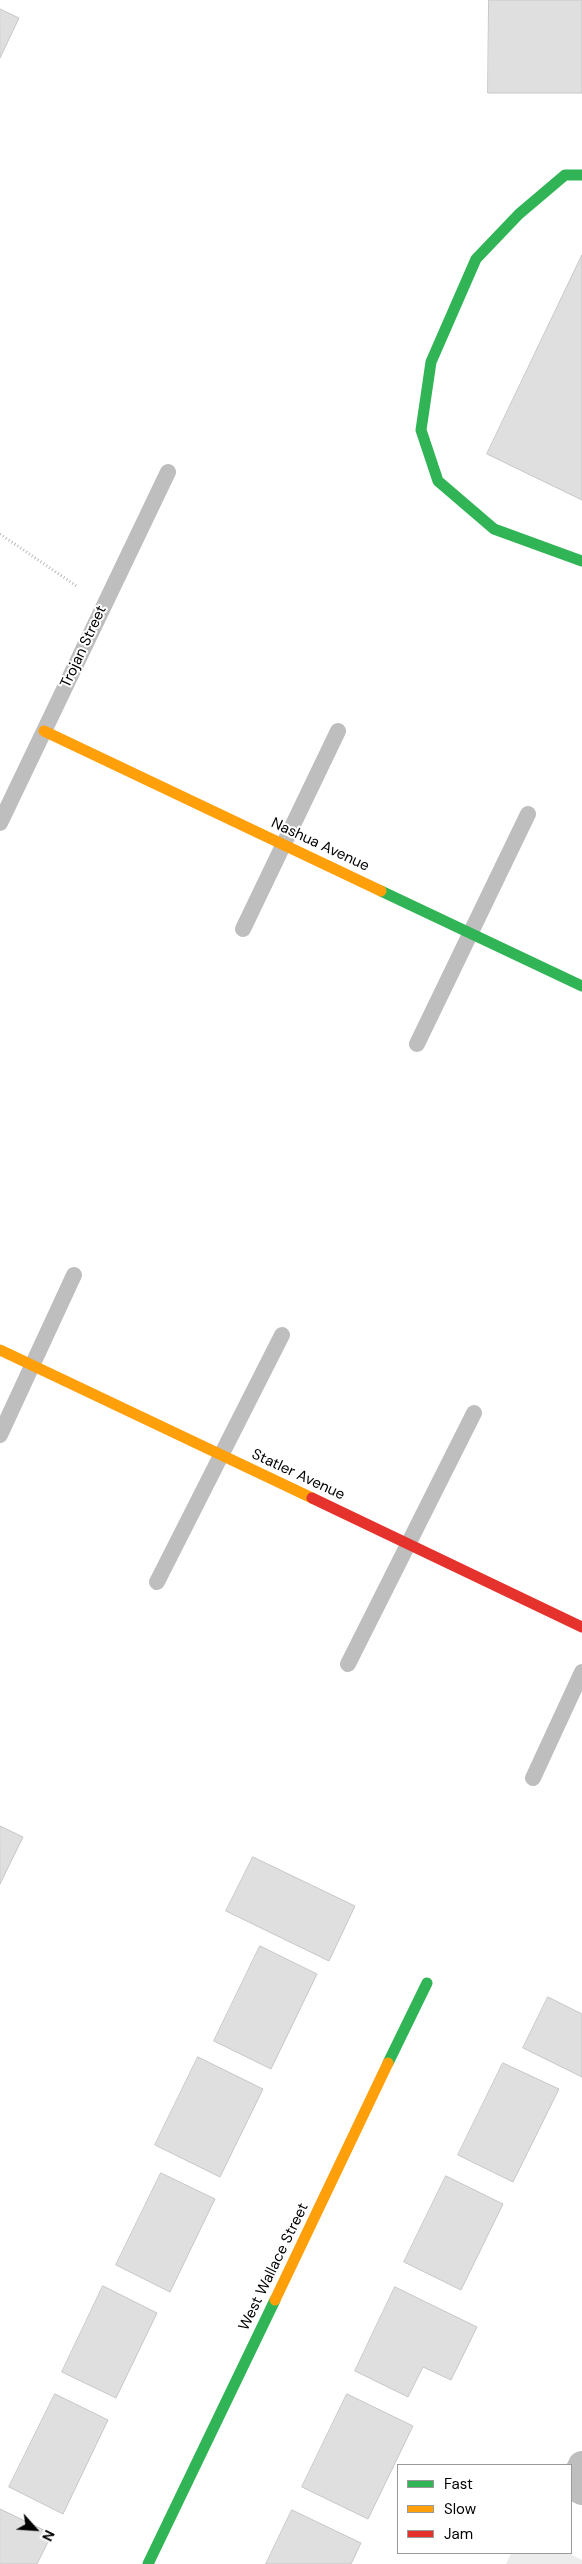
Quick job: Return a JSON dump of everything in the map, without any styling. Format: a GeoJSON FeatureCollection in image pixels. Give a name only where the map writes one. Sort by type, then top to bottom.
{"type":"FeatureCollection","features":[{"type":"Feature","properties":{"kind":"street"},"geometry":{"type":"LineString","coordinates":[[582,174],[565,175],[519,214],[476,259],[431,362],[421,430],[438,481],[494,529],[582,560]]}},
{"type":"Feature","properties":{"kind":"street","name":"Nashua Avenue"},"geometry":{"type":"LineString","coordinates":[[44,731],[582,986]]}},
{"type":"Feature","properties":{"kind":"street","name":"Statler Avenue"},"geometry":{"type":"LineString","coordinates":[[0,1350],[582,1627]]}},
{"type":"Feature","properties":{"kind":"street","name":"West Wallace Street"},"geometry":{"type":"LineString","coordinates":[[148,2564],[427,1983]]}},
{"type":"Feature","properties":{"kind":"lane","name":"Trojan Street"},"geometry":{"type":"LineString","coordinates":[[0,823],[168,472]]}},
{"type":"Feature","properties":{"kind":"lane"},"geometry":{"type":"LineString","coordinates":[[243,929],[338,731]]}},
{"type":"Feature","properties":{"kind":"lane"},"geometry":{"type":"LineString","coordinates":[[417,1044],[528,814]]}},
{"type":"Feature","properties":{"kind":"lane"},"geometry":{"type":"LineString","coordinates":[[0,1435],[74,1275]]}},
{"type":"Feature","properties":{"kind":"lane"},"geometry":{"type":"LineString","coordinates":[[157,1582],[282,1336]]}},
{"type":"Feature","properties":{"kind":"lane"},"geometry":{"type":"LineString","coordinates":[[348,1664],[474,1413]]}},
{"type":"Feature","properties":{"kind":"lane"},"geometry":{"type":"LineString","coordinates":[[533,1778],[582,1672]]}},
{"type":"Feature","properties":{"kind":"path"},"geometry":{"type":"LineString","coordinates":[[0,534],[59,572],[80,588],[106,600]]}},
{"type":"Feature","properties":{"kind":"shaded area"},"geometry":{"type":"Polygon","coordinates":[[[511,2554],[570,2554],[582,2560],[582,2564],[506,2564],[511,2554]]]}},
{"type":"Feature","properties":{"kind":"building"},"geometry":{"type":"Polygon","coordinates":[[[489,0],[582,0],[582,93],[488,93],[489,0]]]}},
{"type":"Feature","properties":{"kind":"building"},"geometry":{"type":"Polygon","coordinates":[[[0,9],[19,18],[0,58],[0,9]]]}},
{"type":"Feature","properties":{"kind":"building"},"geometry":{"type":"Polygon","coordinates":[[[582,255],[582,500],[487,454],[582,255]]]}},
{"type":"Feature","properties":{"kind":"building"},"geometry":{"type":"Polygon","coordinates":[[[0,1826],[23,1837],[0,1884],[0,1826]]]}},
{"type":"Feature","properties":{"kind":"building"},"geometry":{"type":"Polygon","coordinates":[[[253,1857],[355,1906],[329,1961],[226,1911],[253,1857]]]}},
{"type":"Feature","properties":{"kind":"building"},"geometry":{"type":"Polygon","coordinates":[[[260,1946],[317,1974],[271,2069],[214,2041],[260,1946]]]}},
{"type":"Feature","properties":{"kind":"building"},"geometry":{"type":"Polygon","coordinates":[[[548,1997],[582,2014],[582,2077],[523,2048],[548,1997]]]}},
{"type":"Feature","properties":{"kind":"building"},"geometry":{"type":"Polygon","coordinates":[[[198,2057],[263,2089],[220,2177],[155,2145],[198,2057]]]}},
{"type":"Feature","properties":{"kind":"building"},"geometry":{"type":"Polygon","coordinates":[[[503,2063],[559,2089],[513,2182],[458,2155],[503,2063]]]}},
{"type":"Feature","properties":{"kind":"building"},"geometry":{"type":"Polygon","coordinates":[[[161,2173],[215,2199],[170,2292],[116,2265],[161,2173]]]}},
{"type":"Feature","properties":{"kind":"building"},"geometry":{"type":"Polygon","coordinates":[[[446,2176],[503,2204],[461,2290],[404,2262],[446,2176]]]}},
{"type":"Feature","properties":{"kind":"building"},"geometry":{"type":"Polygon","coordinates":[[[103,2286],[157,2313],[116,2398],[62,2372],[103,2286]]]}},
{"type":"Feature","properties":{"kind":"building"},"geometry":{"type":"Polygon","coordinates":[[[395,2287],[477,2327],[451,2380],[423,2367],[408,2397],[355,2371],[395,2287]]]}},
{"type":"Feature","properties":{"kind":"building"},"geometry":{"type":"Polygon","coordinates":[[[55,2394],[108,2420],[63,2514],[9,2487],[55,2394]]]}},
{"type":"Feature","properties":{"kind":"building"},"geometry":{"type":"Polygon","coordinates":[[[347,2394],[413,2426],[368,2519],[302,2487],[347,2394]]]}},
{"type":"Feature","properties":{"kind":"building"},"geometry":{"type":"Polygon","coordinates":[[[0,2509],[52,2534],[37,2564],[0,2564],[0,2509]]]}},
{"type":"Feature","properties":{"kind":"building"},"geometry":{"type":"Polygon","coordinates":[[[292,2510],[361,2543],[351,2564],[266,2564],[292,2510]]]}},
{"type":"Feature","properties":{"kind":"traffic: fast"},"geometry":{"type":"LineString","coordinates":[[582,175],[565,175],[519,214],[476,259],[431,362],[421,430],[438,481],[494,529],[582,561]]}},
{"type":"Feature","properties":{"kind":"traffic: fast"},"geometry":{"type":"LineString","coordinates":[[381,891],[582,986]]}},
{"type":"Feature","properties":{"kind":"traffic: fast"},"geometry":{"type":"LineString","coordinates":[[388,2063],[427,1983]]}},
{"type":"Feature","properties":{"kind":"traffic: fast"},"geometry":{"type":"LineString","coordinates":[[148,2564],[275,2300]]}},
{"type":"Feature","properties":{"kind":"traffic: slow"},"geometry":{"type":"LineString","coordinates":[[44,731],[381,891]]}},
{"type":"Feature","properties":{"kind":"traffic: slow"},"geometry":{"type":"LineString","coordinates":[[0,1350],[312,1498]]}},
{"type":"Feature","properties":{"kind":"traffic: slow"},"geometry":{"type":"LineString","coordinates":[[275,2300],[388,2063]]}},
{"type":"Feature","properties":{"kind":"traffic: jam"},"geometry":{"type":"LineString","coordinates":[[312,1498],[582,1627]]}}]}
